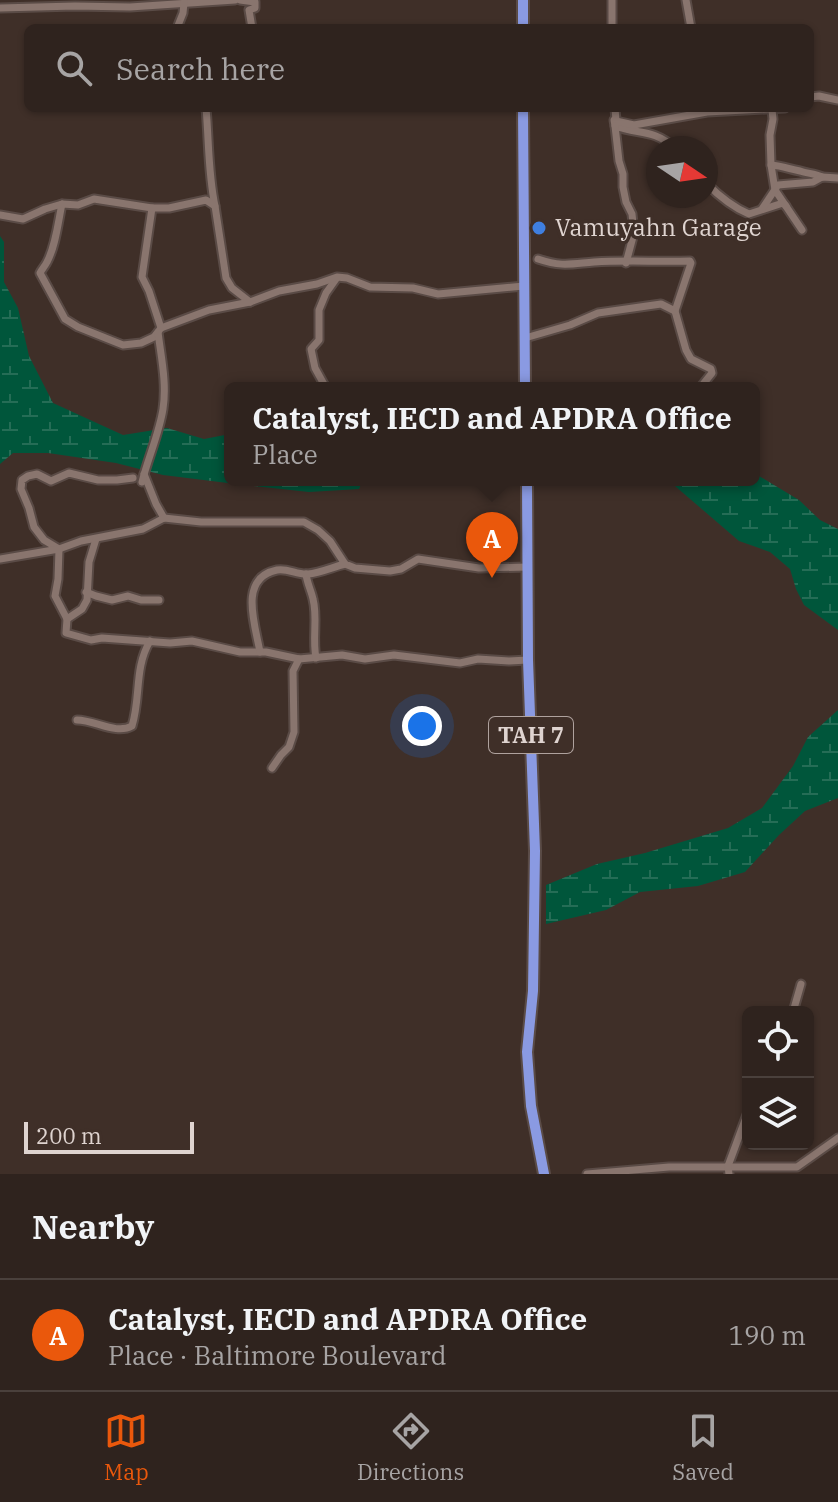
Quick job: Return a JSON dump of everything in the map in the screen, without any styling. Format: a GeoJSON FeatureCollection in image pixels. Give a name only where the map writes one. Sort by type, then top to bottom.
{"type":"FeatureCollection","features":[{"type":"Feature","properties":{"kind":"highway"},"geometry":{"type":"LineString","coordinates":[[523,0],[523,24]]}},
{"type":"Feature","properties":{"kind":"highway"},"geometry":{"type":"LineString","coordinates":[[523,112],[525,382]]}},
{"type":"Feature","properties":{"kind":"highway","name":"TAH 7"},"geometry":{"type":"LineString","coordinates":[[527,486],[528,660],[535,851],[533,991],[527,1052],[531,1106],[544,1174]]}},
{"type":"Feature","properties":{"kind":"street"},"geometry":{"type":"LineString","coordinates":[[612,0],[612,24]]}},
{"type":"Feature","properties":{"kind":"street"},"geometry":{"type":"LineString","coordinates":[[686,0],[690,24]]}},
{"type":"Feature","properties":{"kind":"street"},"geometry":{"type":"LineString","coordinates":[[0,8],[130,7],[256,1],[255,8],[249,10],[251,24]]}},
{"type":"Feature","properties":{"kind":"street"},"geometry":{"type":"LineString","coordinates":[[179,24],[184,3]]}},
{"type":"Feature","properties":{"kind":"street"},"geometry":{"type":"LineString","coordinates":[[814,97],[838,100]]}},
{"type":"Feature","properties":{"kind":"street"},"geometry":{"type":"LineString","coordinates":[[206,112],[211,184],[226,278],[232,288],[250,302]]}},
{"type":"Feature","properties":{"kind":"street"},"geometry":{"type":"LineString","coordinates":[[615,112],[623,187],[632,214],[634,233],[626,263]]}},
{"type":"Feature","properties":{"kind":"street"},"geometry":{"type":"LineString","coordinates":[[615,123],[634,125],[698,112]]}},
{"type":"Feature","properties":{"kind":"street"},"geometry":{"type":"LineString","coordinates":[[772,112],[771,165],[775,190],[802,230]]}},
{"type":"Feature","properties":{"kind":"street"},"geometry":{"type":"LineString","coordinates":[[615,123],[623,129],[655,136]]}},
{"type":"Feature","properties":{"kind":"street"},"geometry":{"type":"LineString","coordinates":[[771,165],[838,178]]}},
{"type":"Feature","properties":{"kind":"street"},"geometry":{"type":"LineString","coordinates":[[761,211],[778,185],[813,182],[822,177]]}},
{"type":"Feature","properties":{"kind":"street"},"geometry":{"type":"LineString","coordinates":[[718,192],[732,207],[749,214],[783,203],[788,208]]}},
{"type":"Feature","properties":{"kind":"street"},"geometry":{"type":"LineString","coordinates":[[0,215],[23,219],[62,204],[78,205],[94,199],[152,208],[169,208],[206,200],[215,206]]}},
{"type":"Feature","properties":{"kind":"street"},"geometry":{"type":"LineString","coordinates":[[62,204],[55,238],[40,273],[65,319],[123,345],[141,343],[154,337],[159,330],[209,310],[250,302],[279,291],[337,277],[370,287],[413,288],[438,294],[524,286]]}},
{"type":"Feature","properties":{"kind":"street"},"geometry":{"type":"LineString","coordinates":[[152,208],[142,277],[159,330],[164,406],[143,478],[164,518]]}},
{"type":"Feature","properties":{"kind":"street"},"geometry":{"type":"LineString","coordinates":[[538,259],[570,266],[595,262],[690,261],[675,311],[691,359],[711,369],[712,373],[705,382]]}},
{"type":"Feature","properties":{"kind":"street"},"geometry":{"type":"LineString","coordinates":[[323,382],[315,368],[311,349],[319,340],[319,310],[337,277]]}},
{"type":"Feature","properties":{"kind":"street"},"geometry":{"type":"LineString","coordinates":[[525,338],[598,313],[661,304],[675,311]]}},
{"type":"Feature","properties":{"kind":"street"},"geometry":{"type":"LineString","coordinates":[[59,549],[44,540],[34,527],[21,489],[22,480],[37,474],[51,481],[69,473],[98,480],[133,478]]}},
{"type":"Feature","properties":{"kind":"street"},"geometry":{"type":"LineString","coordinates":[[0,559],[143,529],[164,518],[201,522],[304,522],[330,541],[345,564],[355,568],[390,571],[401,569],[418,559],[479,568],[528,567]]}},
{"type":"Feature","properties":{"kind":"street"},"geometry":{"type":"LineString","coordinates":[[67,619],[82,609],[87,600],[89,562],[96,539]]}},
{"type":"Feature","properties":{"kind":"street"},"geometry":{"type":"LineString","coordinates":[[59,549],[55,596],[67,619],[66,633],[91,640],[192,641],[240,652],[299,659],[342,655],[365,659],[394,655],[460,663],[478,659],[528,660]]}},
{"type":"Feature","properties":{"kind":"street"},"geometry":{"type":"LineString","coordinates":[[260,652],[252,604],[258,578],[281,569],[306,574],[345,564]]}},
{"type":"Feature","properties":{"kind":"street"},"geometry":{"type":"LineString","coordinates":[[306,574],[314,599],[316,658]]}},
{"type":"Feature","properties":{"kind":"street"},"geometry":{"type":"LineString","coordinates":[[86,592],[112,600],[128,596],[159,600]]}},
{"type":"Feature","properties":{"kind":"street"},"geometry":{"type":"LineString","coordinates":[[77,720],[89,720],[125,730],[132,726],[141,661],[150,641]]}},
{"type":"Feature","properties":{"kind":"street"},"geometry":{"type":"LineString","coordinates":[[272,768],[289,747],[294,732],[293,671],[299,659]]}},
{"type":"Feature","properties":{"kind":"street"},"geometry":{"type":"LineString","coordinates":[[795,1006],[801,984]]}},
{"type":"Feature","properties":{"kind":"street"},"geometry":{"type":"LineString","coordinates":[[729,1170],[742,1130]]}},
{"type":"Feature","properties":{"kind":"street"},"geometry":{"type":"LineString","coordinates":[[587,1174],[669,1167],[729,1170],[797,1167],[838,1138]]}},
{"type":"Feature","properties":{"kind":"green space"},"geometry":{"type":"Polygon","coordinates":[[[0,236],[4,242],[4,282],[18,308],[29,356],[53,403],[123,435],[167,428],[204,439],[224,435],[224,483],[163,475],[116,463],[48,453],[13,453],[0,464],[0,236]]]}},
{"type":"Feature","properties":{"kind":"green space"},"geometry":{"type":"Polygon","coordinates":[[[760,477],[799,500],[820,520],[838,529],[838,630],[804,605],[790,569],[770,552],[739,541],[675,486],[760,486],[760,477]]]}},
{"type":"Feature","properties":{"kind":"green space"},"geometry":{"type":"Polygon","coordinates":[[[253,486],[360,486],[359,489],[309,492],[253,486]]]}},
{"type":"Feature","properties":{"kind":"green space"},"geometry":{"type":"Polygon","coordinates":[[[838,710],[838,798],[805,811],[745,872],[698,886],[640,892],[606,910],[546,924],[546,885],[597,864],[728,828],[762,808],[793,766],[808,737],[838,710]]]}},
{"type":"Feature","properties":{"kind":"place","name":"Vamuyahn Garage"},"geometry":{"type":"Point","coordinates":[539,228]}},
{"type":"Feature","properties":{"kind":"place","name":"Catalyst, IECD and APDRA Office"},"geometry":{"type":"Point","coordinates":[492,578]}}]}
